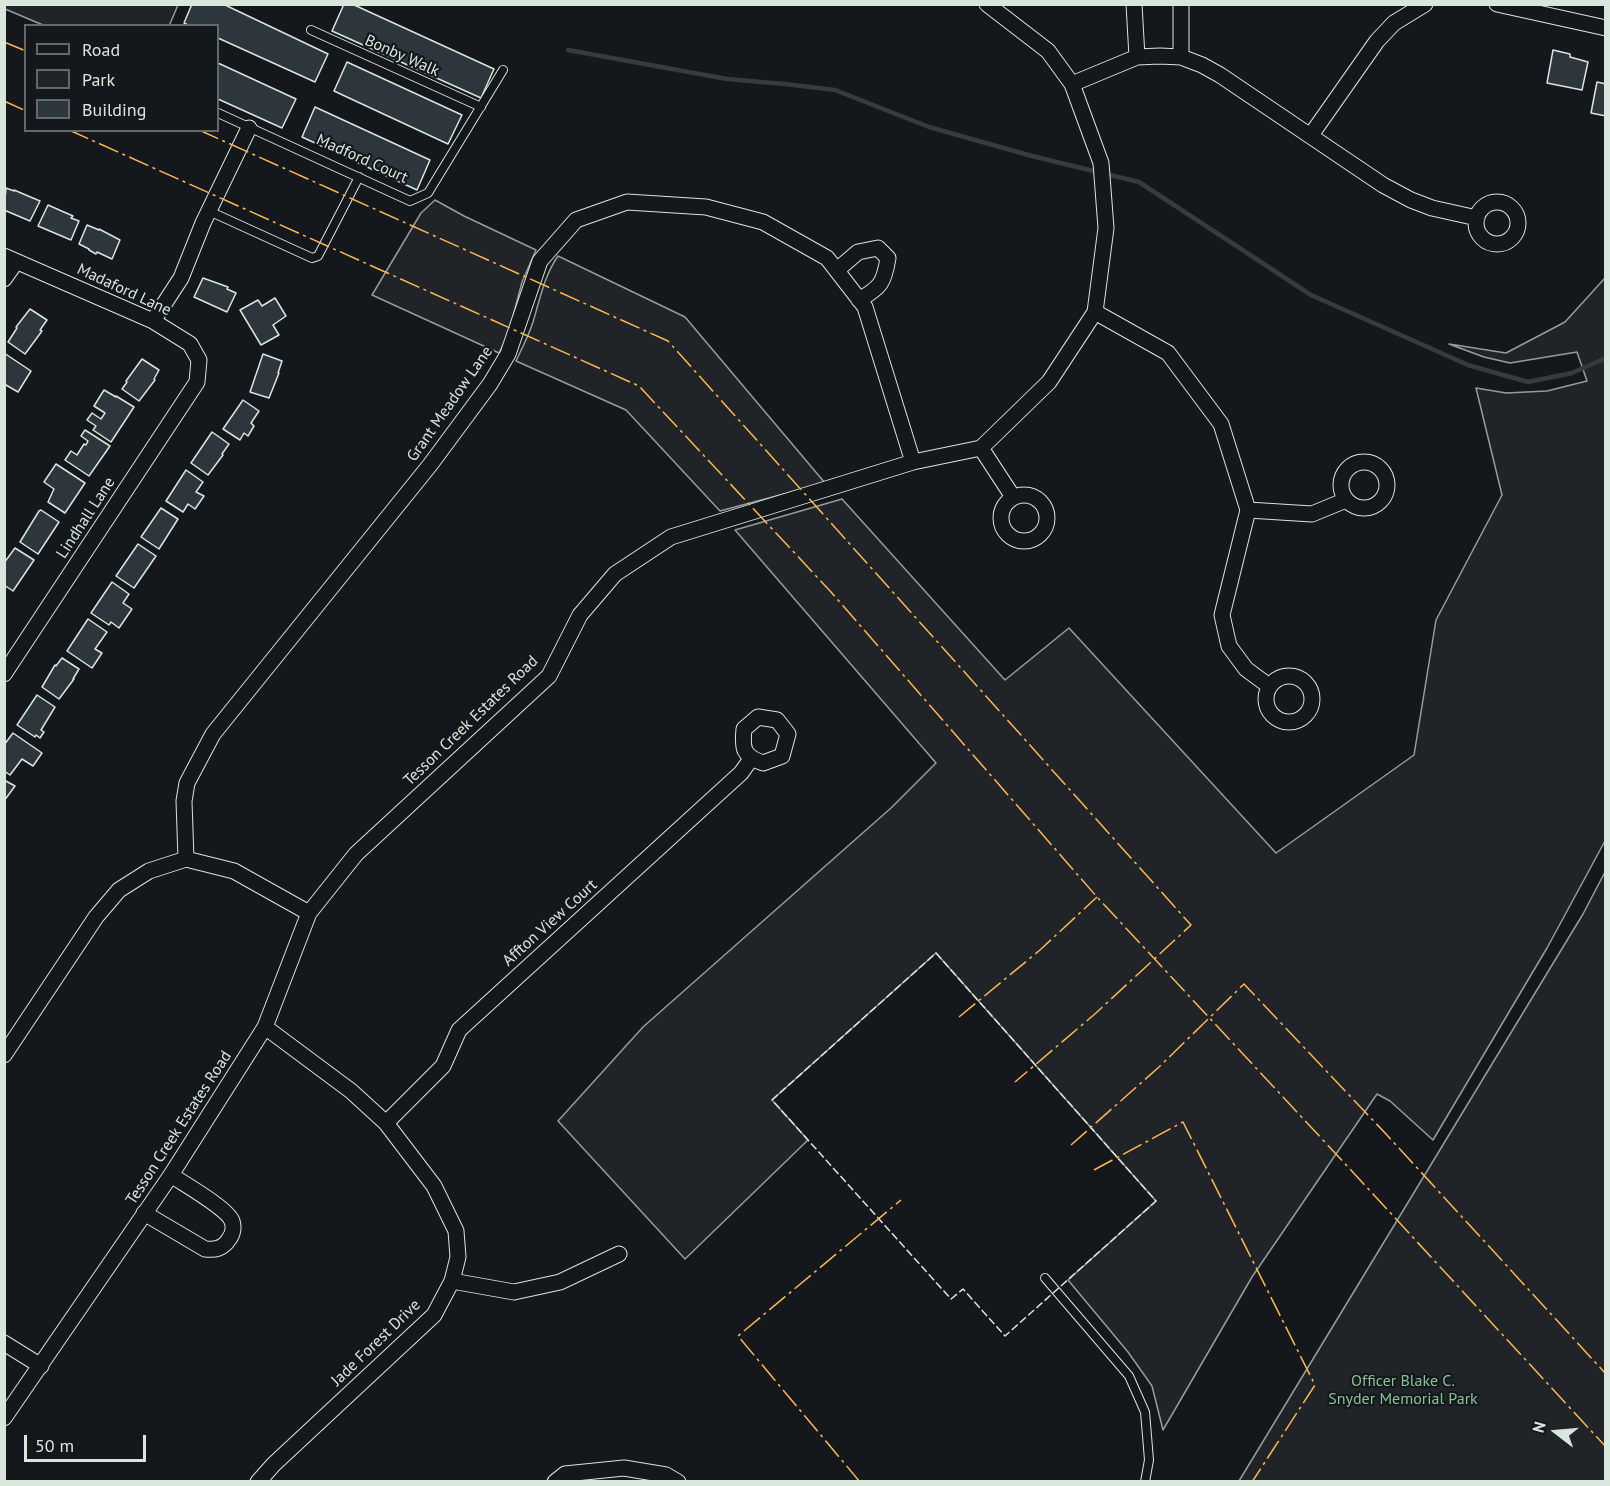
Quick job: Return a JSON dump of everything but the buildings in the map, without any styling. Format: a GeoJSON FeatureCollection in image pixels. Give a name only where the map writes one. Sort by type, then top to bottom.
{"type":"FeatureCollection","features":[{"type":"Feature","properties":{"kind":"street"},"geometry":{"type":"LineString","coordinates":[[987,4],[1048,51],[1072,84],[1101,163],[1106,228],[1095,312],[1049,382],[981,448],[1013,497]]}},
{"type":"Feature","properties":{"kind":"street"},"geometry":{"type":"LineString","coordinates":[[1134,4],[1137,57]]}},
{"type":"Feature","properties":{"kind":"street"},"geometry":{"type":"LineString","coordinates":[[1181,4],[1181,57]]}},
{"type":"Feature","properties":{"kind":"street"},"geometry":{"type":"LineString","coordinates":[[1311,135],[1377,41],[1394,22],[1425,4]]}},
{"type":"Feature","properties":{"kind":"street"},"geometry":{"type":"LineString","coordinates":[[1497,4],[1605,28]]}},
{"type":"Feature","properties":{"kind":"street"},"geometry":{"type":"LineString","coordinates":[[1072,84],[1137,57],[1181,57],[1220,75],[1383,185],[1411,200],[1477,218]]}},
{"type":"Feature","properties":{"kind":"street"},"geometry":{"type":"LineString","coordinates":[[153,321],[181,278],[209,211],[249,128]]}},
{"type":"Feature","properties":{"kind":"street","name":"Grant Meadow Lane"},"geometry":{"type":"LineString","coordinates":[[186,859],[184,801],[187,783],[213,734],[430,465],[490,384],[508,354],[540,261],[576,220],[627,202],[706,207],[764,222],[828,258],[865,308],[913,462]]}},
{"type":"Feature","properties":{"kind":"street"},"geometry":{"type":"LineString","coordinates":[[837,270],[858,252],[878,248],[888,258],[885,276],[876,291],[860,300]]}},
{"type":"Feature","properties":{"kind":"street"},"geometry":{"type":"LineString","coordinates":[[4,279],[10,259]]}},
{"type":"Feature","properties":{"kind":"street","name":"Madaford Lane"},"geometry":{"type":"LineString","coordinates":[[10,259],[153,321],[190,344],[199,360],[197,382]]}},
{"type":"Feature","properties":{"kind":"street"},"geometry":{"type":"LineString","coordinates":[[1095,312],[1168,353],[1221,424],[1248,510],[1222,615],[1229,646],[1246,669],[1269,686]]}},
{"type":"Feature","properties":{"kind":"street","name":"Lindhall Lane"},"geometry":{"type":"LineString","coordinates":[[4,674],[197,382]]}},
{"type":"Feature","properties":{"kind":"street","name":"Tesson Creek Estates Road"},"geometry":{"type":"LineString","coordinates":[[4,1418],[42,1366],[171,1175],[265,1027],[309,913],[356,854],[549,676],[580,615],[615,574],[671,537],[913,462],[981,448]]}},
{"type":"Feature","properties":{"kind":"street"},"geometry":{"type":"LineString","coordinates":[[1248,510],[1312,514],[1346,500]]}},
{"type":"Feature","properties":{"kind":"street","name":"Affton View Court"},"geometry":{"type":"LineString","coordinates":[[386,1123],[443,1066],[459,1030],[741,773],[751,759]]}},
{"type":"Feature","properties":{"kind":"street"},"geometry":{"type":"LineString","coordinates":[[4,1055],[96,917],[119,890],[149,871],[186,859],[234,871],[309,913]]}},
{"type":"Feature","properties":{"kind":"street","name":"Jade Forest Drive"},"geometry":{"type":"LineString","coordinates":[[258,1482],[274,1464],[434,1315],[452,1281],[458,1257],[456,1231],[434,1186],[386,1123],[351,1091],[265,1027]]}},
{"type":"Feature","properties":{"kind":"street"},"geometry":{"type":"LineString","coordinates":[[144,1213],[205,1249],[215,1250],[222,1247],[229,1239],[233,1230],[232,1221],[224,1211],[171,1175]]}},
{"type":"Feature","properties":{"kind":"street"},"geometry":{"type":"LineString","coordinates":[[452,1281],[514,1292],[560,1282],[619,1254]]}},
{"type":"Feature","properties":{"kind":"street"},"geometry":{"type":"LineString","coordinates":[[4,1343],[42,1366]]}},
{"type":"Feature","properties":{"kind":"street"},"geometry":{"type":"LineString","coordinates":[[555,1482],[566,1474],[624,1468],[666,1475],[678,1482]]}},
{"type":"Feature","properties":{"kind":"lane","name":"Bonby Walk"},"geometry":{"type":"LineString","coordinates":[[311,30],[481,107]]}},
{"type":"Feature","properties":{"kind":"lane","name":"Madford Court"},"geometry":{"type":"LineString","coordinates":[[219,113],[410,201],[428,193],[503,70]]}},
{"type":"Feature","properties":{"kind":"lane"},"geometry":{"type":"LineString","coordinates":[[209,211],[312,258],[318,256],[359,177]]}},
{"type":"Feature","properties":{"kind":"lane"},"geometry":{"type":"LineString","coordinates":[[1045,1278],[1129,1376],[1145,1412],[1149,1460],[1145,1482]]}},
{"type":"Feature","properties":{"kind":"green space"},"geometry":{"type":"Polygon","coordinates":[[[5,4],[178,5],[170,24],[41,24],[5,9],[5,4]]]}},
{"type":"Feature","properties":{"kind":"green space"},"geometry":{"type":"Polygon","coordinates":[[[435,200],[536,250],[522,282],[508,335],[499,353],[372,295],[421,213],[435,200]]]}},
{"type":"Feature","properties":{"kind":"green space"},"geometry":{"type":"Polygon","coordinates":[[[558,256],[685,317],[825,483],[720,511],[626,410],[516,361],[531,327],[546,280],[558,256]]]}},
{"type":"Feature","properties":{"kind":"green space"},"geometry":{"type":"Polygon","coordinates":[[[1605,278],[1605,841],[1547,948],[1433,1140],[1390,1101],[1377,1094],[1252,1277],[1163,1430],[1152,1386],[1128,1352],[1068,1280],[1156,1201],[936,953],[772,1100],[808,1140],[685,1259],[558,1121],[643,1027],[891,808],[936,763],[735,530],[842,499],[1005,680],[1069,628],[1276,853],[1414,755],[1436,620],[1502,495],[1476,388],[1506,393],[1547,391],[1587,381],[1577,352],[1510,363],[1484,357],[1449,344],[1506,353],[1565,322],[1605,278]]]}},
{"type":"Feature","properties":{"kind":"green space","name":"Officer Blake C. Snyder Memorial Park"},"geometry":{"type":"Polygon","coordinates":[[[1605,872],[1605,1481],[1239,1481],[1583,914],[1605,872]]]}},
{"type":"Feature","properties":{"kind":"waterway"},"geometry":{"type":"LineString","coordinates":[[568,50],[727,79],[835,90],[929,127],[1032,156],[1139,182],[1311,295],[1468,365],[1528,382],[1572,373],[1606,358]]}},
{"type":"Feature","properties":{"kind":"fence"},"geometry":{"type":"LineString","coordinates":[[936,953],[1156,1201],[1005,1336],[963,1289],[951,1299],[772,1100],[936,953]]}},
{"type":"Feature","properties":{"kind":"power"},"geometry":{"type":"LineString","coordinates":[[4,42],[24,50]]}},
{"type":"Feature","properties":{"kind":"power"},"geometry":{"type":"LineString","coordinates":[[4,101],[24,110]]}},
{"type":"Feature","properties":{"kind":"power"},"geometry":{"type":"LineString","coordinates":[[73,132],[639,386],[831,592],[1097,897],[1606,1447]]}},
{"type":"Feature","properties":{"kind":"power"},"geometry":{"type":"LineString","coordinates":[[203,132],[668,341],[1191,925],[1096,1013],[1015,1082]]}},
{"type":"Feature","properties":{"kind":"power"},"geometry":{"type":"LineString","coordinates":[[959,1017],[1040,950],[1097,897]]}},
{"type":"Feature","properties":{"kind":"power"},"geometry":{"type":"LineString","coordinates":[[1071,1145],[1159,1067],[1244,984],[1386,1134],[1606,1374]]}},
{"type":"Feature","properties":{"kind":"power"},"geometry":{"type":"LineString","coordinates":[[1094,1170],[1183,1122],[1315,1385],[1252,1482]]}},
{"type":"Feature","properties":{"kind":"power"},"geometry":{"type":"LineString","coordinates":[[860,1482],[738,1336],[901,1200]]}}]}
